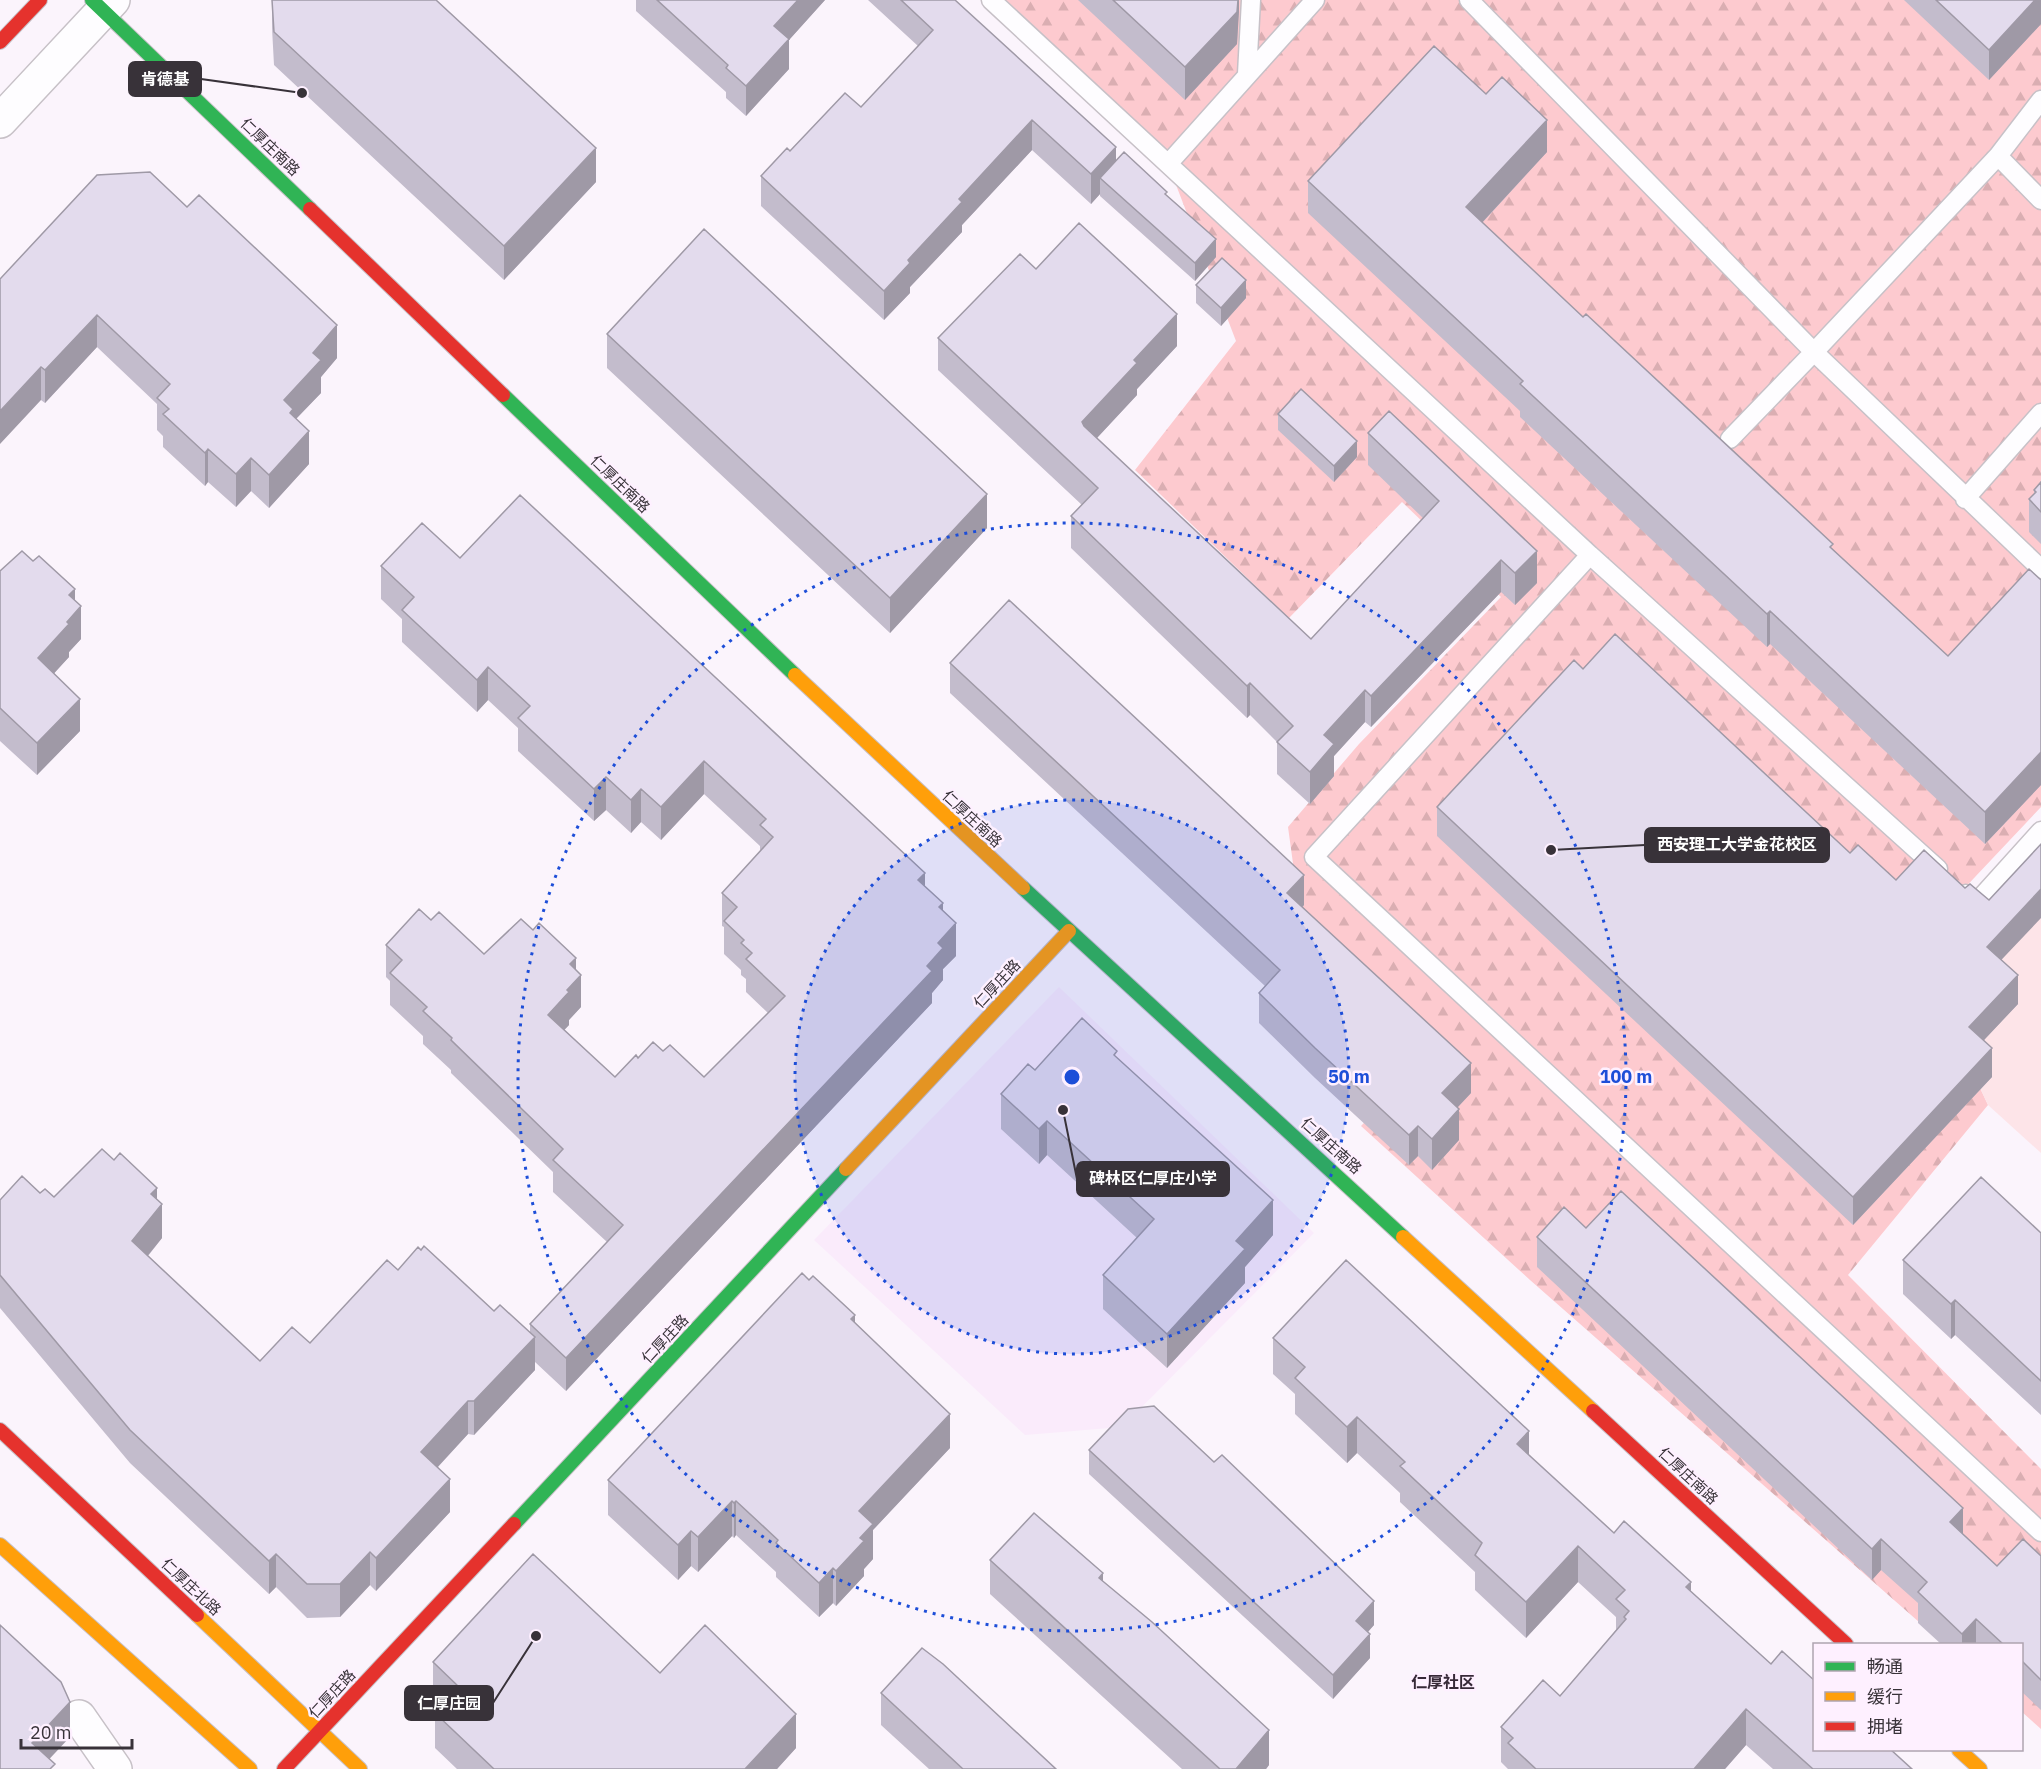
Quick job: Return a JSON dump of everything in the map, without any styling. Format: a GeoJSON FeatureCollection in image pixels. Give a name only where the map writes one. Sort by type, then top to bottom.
{"type":"FeatureCollection","features":[{"type":"Feature","properties":{"kind":"street"},"geometry":{"type":"LineString","coordinates":[[0,42],[40,0]]}},
{"type":"Feature","properties":{"kind":"street"},"geometry":{"type":"LineString","coordinates":[[0,121],[103,4]]}},
{"type":"Feature","properties":{"kind":"street","name":"仁厚庄南路"},"geometry":{"type":"LineString","coordinates":[[103,4],[873,749],[1845,1643]]}},
{"type":"Feature","properties":{"kind":"street","name":"仁厚庄路"},"geometry":{"type":"LineString","coordinates":[[284,1769],[1069,931]]}},
{"type":"Feature","properties":{"kind":"street","name":"仁厚庄北路"},"geometry":{"type":"LineString","coordinates":[[0,1430],[360,1769]]}},
{"type":"Feature","properties":{"kind":"street"},"geometry":{"type":"LineString","coordinates":[[0,1545],[250,1769]]}},
{"type":"Feature","properties":{"kind":"street"},"geometry":{"type":"LineString","coordinates":[[79,1717],[115,1769]]}},
{"type":"Feature","properties":{"kind":"street"},"geometry":{"type":"LineString","coordinates":[[1961,1751],[1980,1769]]}},
{"type":"Feature","properties":{"kind":"lane"},"geometry":{"type":"LineString","coordinates":[[991,0],[1590,555],[1976,903],[2041,831]]}},
{"type":"Feature","properties":{"kind":"lane"},"geometry":{"type":"LineString","coordinates":[[1248,74],[1251,0]]}},
{"type":"Feature","properties":{"kind":"lane"},"geometry":{"type":"LineString","coordinates":[[1168,164],[1315,0]]}},
{"type":"Feature","properties":{"kind":"lane"},"geometry":{"type":"LineString","coordinates":[[1469,0],[1814,352],[1965,499],[2041,569]]}},
{"type":"Feature","properties":{"kind":"lane"},"geometry":{"type":"LineString","coordinates":[[1730,439],[1998,156],[2041,100]]}},
{"type":"Feature","properties":{"kind":"lane"},"geometry":{"type":"LineString","coordinates":[[1998,156],[2041,200]]}},
{"type":"Feature","properties":{"kind":"lane"},"geometry":{"type":"LineString","coordinates":[[1965,499],[2041,413]]}},
{"type":"Feature","properties":{"kind":"lane"},"geometry":{"type":"LineString","coordinates":[[1590,555],[1314,857],[2041,1532]]}},
{"type":"Feature","properties":{"kind":"shaded area"},"geometry":{"type":"Polygon","coordinates":[[[2041,914],[2041,1153],[1988,1105],[1947,1017],[2041,914]]]}},
{"type":"Feature","properties":{"kind":"shaded area"},"geometry":{"type":"Polygon","coordinates":[[[1059,987],[1314,1233],[1122,1427],[1025,1435],[814,1240],[1059,987]]]}},
{"type":"Feature","properties":{"kind":"green space"},"geometry":{"type":"Polygon","coordinates":[[[984,0],[2041,0],[2041,807],[1891,966],[1947,1017],[1988,1105],[1848,1275],[2041,1469],[2041,1729],[2023,1713],[2023,1643],[1943,1643],[1530,1280],[1361,1126],[1432,1052],[1302,929],[1288,827],[1359,744],[1501,597],[1402,502],[1289,618],[1135,470],[1236,341],[1168,164],[984,0]]]}},
{"type":"Feature","properties":{"kind":"building"},"geometry":{"type":"Polygon","coordinates":[[[272,0],[436,0],[596,148],[504,246],[274,32],[272,0]]]}},
{"type":"Feature","properties":{"kind":"building"},"geometry":{"type":"Polygon","coordinates":[[[657,0],[798,0],[774,26],[789,39],[746,86],[726,68],[728,65],[657,0]]]}},
{"type":"Feature","properties":{"kind":"building"},"geometry":{"type":"Polygon","coordinates":[[[901,0],[955,0],[1116,147],[1091,174],[1032,120],[959,199],[962,202],[908,260],[910,263],[884,291],[761,176],[787,148],[790,151],[845,93],[861,107],[933,30],[901,0]]]}},
{"type":"Feature","properties":{"kind":"building"},"geometry":{"type":"Polygon","coordinates":[[[1113,0],[1238,0],[1237,12],[1185,67],[1113,0]]]}},
{"type":"Feature","properties":{"kind":"building"},"geometry":{"type":"Polygon","coordinates":[[[1936,0],[2035,0],[1989,50],[1936,0]]]}},
{"type":"Feature","properties":{"kind":"building"},"geometry":{"type":"Polygon","coordinates":[[[1434,46],[1486,94],[1502,77],[1547,120],[1466,207],[1583,317],[1586,314],[1833,544],[1830,547],[1948,656],[2029,569],[2041,580],[2041,752],[1985,812],[1770,611],[1767,614],[1520,384],[1523,381],[1308,181],[1434,46]]]}},
{"type":"Feature","properties":{"kind":"building"},"geometry":{"type":"Polygon","coordinates":[[[1124,152],[1167,192],[1165,194],[1216,239],[1195,263],[1100,178],[1124,152]]]}},
{"type":"Feature","properties":{"kind":"building"},"geometry":{"type":"Polygon","coordinates":[[[150,172],[187,207],[199,195],[337,325],[313,353],[321,360],[284,400],[293,409],[290,413],[309,431],[269,475],[251,458],[236,474],[208,449],[205,453],[163,414],[169,409],[157,398],[170,384],[97,315],[45,370],[41,367],[0,411],[0,279],[97,175],[150,172]]]}},
{"type":"Feature","properties":{"kind":"building"},"geometry":{"type":"Polygon","coordinates":[[[1079,223],[1177,314],[1134,360],[1137,363],[1082,422],[1084,426],[1311,639],[1439,501],[1368,433],[1389,411],[1537,551],[1515,573],[1501,560],[1371,696],[1365,690],[1324,735],[1334,744],[1310,772],[1277,742],[1293,726],[1250,683],[1247,686],[1071,516],[1098,488],[938,338],[1020,254],[1036,269],[1079,223]]]}},
{"type":"Feature","properties":{"kind":"building"},"geometry":{"type":"Polygon","coordinates":[[[704,229],[987,494],[890,598],[607,334],[704,229]]]}},
{"type":"Feature","properties":{"kind":"building"},"geometry":{"type":"Polygon","coordinates":[[[1222,258],[1246,280],[1221,308],[1196,285],[1222,258]]]}},
{"type":"Feature","properties":{"kind":"building"},"geometry":{"type":"Polygon","coordinates":[[[1301,389],[1357,441],[1334,466],[1278,414],[1301,389]]]}},
{"type":"Feature","properties":{"kind":"building"},"geometry":{"type":"Polygon","coordinates":[[[2041,482],[2041,512],[2029,499],[2041,482]]]}},
{"type":"Feature","properties":{"kind":"building"},"geometry":{"type":"Polygon","coordinates":[[[520,495],[925,873],[918,880],[943,903],[939,907],[956,923],[938,943],[943,948],[927,966],[932,971],[566,1358],[530,1324],[623,1225],[553,1160],[563,1149],[451,1040],[452,1038],[423,1011],[427,1007],[390,973],[402,960],[386,945],[419,909],[431,920],[439,912],[484,954],[521,919],[533,930],[539,923],[576,958],[570,964],[581,975],[548,1015],[615,1077],[636,1055],[638,1058],[653,1042],[663,1051],[670,1045],[704,1077],[785,996],[746,959],[752,953],[741,943],[744,940],[724,921],[737,907],[722,893],[773,837],[760,825],[766,819],[704,761],[661,807],[641,789],[631,800],[606,777],[594,789],[518,718],[530,706],[488,667],[477,680],[402,610],[414,597],[381,566],[422,523],[460,558],[520,495]]]}},
{"type":"Feature","properties":{"kind":"building"},"geometry":{"type":"Polygon","coordinates":[[[22,551],[33,561],[39,556],[75,589],[69,595],[81,606],[67,622],[69,624],[38,658],[80,699],[37,743],[0,708],[0,571],[22,551]]]}},
{"type":"Feature","properties":{"kind":"building"},"geometry":{"type":"Polygon","coordinates":[[[1009,600],[1304,875],[1287,893],[1471,1063],[1442,1093],[1459,1109],[1432,1139],[1418,1126],[1409,1135],[1259,993],[1280,970],[950,663],[1009,600]]]}},
{"type":"Feature","properties":{"kind":"building"},"geometry":{"type":"Polygon","coordinates":[[[1615,634],[1850,853],[1858,845],[1896,880],[1924,850],[1965,888],[1970,884],[1989,900],[2041,844],[2041,889],[1987,947],[2018,975],[1969,1027],[1992,1048],[1853,1197],[1437,807],[1574,660],[1583,669],[1615,634]]]}},
{"type":"Feature","properties":{"kind":"building"},"geometry":{"type":"Polygon","coordinates":[[[1082,1018],[1117,1051],[1114,1055],[1273,1200],[1236,1241],[1245,1249],[1167,1334],[1103,1275],[1154,1219],[1047,1121],[1039,1129],[1001,1094],[1028,1064],[1035,1070],[1082,1018]]]}},
{"type":"Feature","properties":{"kind":"building"},"geometry":{"type":"Polygon","coordinates":[[[102,1149],[114,1160],[120,1153],[157,1188],[151,1194],[162,1204],[132,1241],[260,1361],[292,1327],[310,1343],[387,1260],[398,1270],[418,1247],[421,1250],[424,1246],[494,1311],[500,1305],[535,1337],[474,1401],[468,1401],[421,1452],[450,1479],[376,1558],[370,1552],[340,1584],[307,1584],[276,1554],[269,1561],[130,1430],[0,1275],[0,1200],[22,1176],[40,1193],[45,1189],[54,1197],[102,1149]]]}},
{"type":"Feature","properties":{"kind":"building"},"geometry":{"type":"Polygon","coordinates":[[[1981,1177],[2041,1233],[2041,1381],[1955,1300],[1951,1304],[1903,1260],[1981,1177]]]}},
{"type":"Feature","properties":{"kind":"building"},"geometry":{"type":"Polygon","coordinates":[[[1621,1191],[1963,1508],[1950,1522],[1997,1566],[2023,1539],[2041,1556],[2041,1680],[2023,1662],[2023,1643],[2002,1643],[1976,1619],[1962,1634],[1918,1592],[1927,1582],[1881,1539],[1872,1549],[1537,1237],[1564,1207],[1586,1228],[1621,1191]]]}},
{"type":"Feature","properties":{"kind":"building"},"geometry":{"type":"Polygon","coordinates":[[[1346,1260],[1529,1431],[1517,1444],[1614,1533],[1624,1521],[1691,1582],[1686,1587],[1771,1664],[1782,1651],[1813,1679],[1813,1751],[1892,1751],[1912,1769],[1813,1769],[1746,1709],[1694,1769],[1536,1769],[1508,1743],[1513,1738],[1501,1727],[1543,1680],[1560,1696],[1626,1619],[1624,1617],[1629,1611],[1616,1599],[1625,1590],[1578,1546],[1526,1602],[1475,1555],[1482,1543],[1400,1466],[1405,1462],[1357,1417],[1347,1427],[1295,1378],[1305,1367],[1273,1338],[1346,1260]]]}},
{"type":"Feature","properties":{"kind":"building"},"geometry":{"type":"Polygon","coordinates":[[[802,1273],[809,1280],[813,1276],[855,1315],[851,1319],[950,1414],[859,1511],[873,1524],[860,1538],[864,1541],[836,1571],[833,1568],[819,1583],[736,1501],[734,1503],[732,1501],[698,1537],[691,1531],[678,1545],[608,1480],[802,1273]]]}},
{"type":"Feature","properties":{"kind":"building"},"geometry":{"type":"Polygon","coordinates":[[[1154,1406],[1214,1462],[1222,1455],[1374,1601],[1356,1621],[1370,1634],[1333,1675],[1089,1450],[1128,1409],[1154,1406]]]}},
{"type":"Feature","properties":{"kind":"building"},"geometry":{"type":"Polygon","coordinates":[[[1034,1513],[1103,1573],[1099,1578],[1152,1622],[1269,1730],[1236,1769],[1220,1769],[990,1560],[1034,1513]]]}},
{"type":"Feature","properties":{"kind":"building"},"geometry":{"type":"Polygon","coordinates":[[[533,1554],[660,1673],[705,1625],[796,1714],[745,1769],[494,1769],[435,1713],[459,1687],[433,1662],[533,1554]]]}},
{"type":"Feature","properties":{"kind":"building"},"geometry":{"type":"Polygon","coordinates":[[[0,1625],[61,1682],[70,1702],[32,1743],[55,1764],[50,1769],[0,1769],[0,1625]]]}},
{"type":"Feature","properties":{"kind":"building"},"geometry":{"type":"Polygon","coordinates":[[[922,1648],[943,1664],[1056,1769],[963,1769],[881,1693],[922,1648]]]}},
{"type":"Feature","properties":{"kind":"traffic: fast"},"geometry":{"type":"LineString","coordinates":[[92,0],[310,209]]}},
{"type":"Feature","properties":{"kind":"traffic: fast"},"geometry":{"type":"LineString","coordinates":[[503,395],[795,675]]}},
{"type":"Feature","properties":{"kind":"traffic: fast"},"geometry":{"type":"LineString","coordinates":[[1023,888],[1403,1237]]}},
{"type":"Feature","properties":{"kind":"traffic: fast"},"geometry":{"type":"LineString","coordinates":[[514,1524],[846,1169]]}},
{"type":"Feature","properties":{"kind":"traffic: slow"},"geometry":{"type":"LineString","coordinates":[[795,675],[1023,888]]}},
{"type":"Feature","properties":{"kind":"traffic: slow"},"geometry":{"type":"LineString","coordinates":[[846,1169],[1069,931]]}},
{"type":"Feature","properties":{"kind":"traffic: slow"},"geometry":{"type":"LineString","coordinates":[[1403,1237],[1593,1411]]}},
{"type":"Feature","properties":{"kind":"traffic: slow"},"geometry":{"type":"LineString","coordinates":[[0,1545],[250,1769]]}},
{"type":"Feature","properties":{"kind":"traffic: slow"},"geometry":{"type":"LineString","coordinates":[[197,1615],[360,1769]]}},
{"type":"Feature","properties":{"kind":"traffic: slow"},"geometry":{"type":"LineString","coordinates":[[1960,1751],[1980,1769]]}},
{"type":"Feature","properties":{"kind":"traffic: jam"},"geometry":{"type":"LineString","coordinates":[[0,42],[40,0]]}},
{"type":"Feature","properties":{"kind":"traffic: jam"},"geometry":{"type":"LineString","coordinates":[[310,209],[503,395]]}},
{"type":"Feature","properties":{"kind":"traffic: jam"},"geometry":{"type":"LineString","coordinates":[[1593,1411],[1845,1643]]}},
{"type":"Feature","properties":{"kind":"traffic: jam"},"geometry":{"type":"LineString","coordinates":[[0,1430],[197,1615]]}},
{"type":"Feature","properties":{"kind":"traffic: jam"},"geometry":{"type":"LineString","coordinates":[[284,1769],[514,1524]]}},
{"type":"Feature","properties":{"kind":"place","name":"肯德基"},"geometry":{"type":"Point","coordinates":[302,93]}},
{"type":"Feature","properties":{"kind":"place","name":"西安理工大学金花校区"},"geometry":{"type":"Point","coordinates":[1551,850]}},
{"type":"Feature","properties":{"kind":"place","name":"碑林区仁厚庄小学"},"geometry":{"type":"Point","coordinates":[1063,1110]}},
{"type":"Feature","properties":{"kind":"place","name":"仁厚庄园"},"geometry":{"type":"Point","coordinates":[536,1636]}},
{"type":"Feature","properties":{"kind":"district","name":"仁厚社区"},"geometry":{"type":"Point","coordinates":[1443,1682]}}]}
